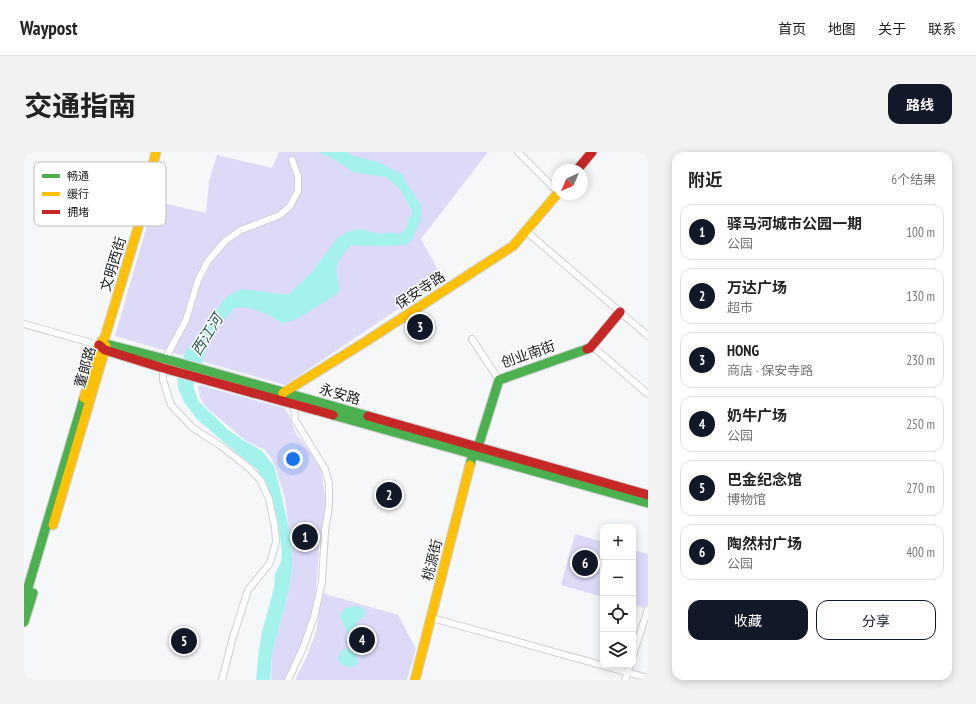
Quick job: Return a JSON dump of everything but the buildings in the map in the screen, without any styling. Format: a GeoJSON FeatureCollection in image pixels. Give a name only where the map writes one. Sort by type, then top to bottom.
{"type":"FeatureCollection","features":[{"type":"Feature","properties":{"kind":"street","name":"文明西街"},"geometry":{"type":"LineString","coordinates":[[154,162],[156,152]]}},
{"type":"Feature","properties":{"kind":"street"},"geometry":{"type":"LineString","coordinates":[[518,152],[552,187]]}},
{"type":"Feature","properties":{"kind":"street"},"geometry":{"type":"LineString","coordinates":[[582,164],[592,152]]}},
{"type":"Feature","properties":{"kind":"street"},"geometry":{"type":"LineString","coordinates":[[222,680],[233,637],[248,590],[270,563],[276,542],[275,527],[269,499],[261,481],[249,468],[221,446],[193,428],[171,405],[163,380],[164,363],[186,320],[198,280],[208,261],[225,241],[235,234],[241,230],[280,215],[290,206],[298,191],[298,176],[292,160]]}},
{"type":"Feature","properties":{"kind":"street","name":"保安寺路"},"geometry":{"type":"LineString","coordinates":[[283,393],[514,246],[552,200]]}},
{"type":"Feature","properties":{"kind":"street","name":"文明西街"},"geometry":{"type":"LineString","coordinates":[[104,344],[139,226]]}},
{"type":"Feature","properties":{"kind":"street"},"geometry":{"type":"LineString","coordinates":[[526,232],[648,336]]}},
{"type":"Feature","properties":{"kind":"street","name":"创业南街"},"geometry":{"type":"LineString","coordinates":[[476,451],[498,380],[590,348],[620,312]]}},
{"type":"Feature","properties":{"kind":"street"},"geometry":{"type":"LineString","coordinates":[[24,324],[104,344]]}},
{"type":"Feature","properties":{"kind":"street"},"geometry":{"type":"LineString","coordinates":[[472,339],[498,380]]}},
{"type":"Feature","properties":{"kind":"street","name":"永安路"},"geometry":{"type":"LineString","coordinates":[[104,344],[176,367],[262,386],[476,451],[648,495]]}},
{"type":"Feature","properties":{"kind":"street","name":"董郞路"},"geometry":{"type":"LineString","coordinates":[[24,601],[104,344]]}},
{"type":"Feature","properties":{"kind":"street","name":"董郞路"},"geometry":{"type":"LineString","coordinates":[[24,622],[104,344]]}},
{"type":"Feature","properties":{"kind":"street"},"geometry":{"type":"LineString","coordinates":[[592,346],[648,394]]}},
{"type":"Feature","properties":{"kind":"street"},"geometry":{"type":"LineString","coordinates":[[207,375],[294,404],[476,451],[648,503]]}},
{"type":"Feature","properties":{"kind":"street"},"geometry":{"type":"LineString","coordinates":[[288,680],[303,648],[314,617],[322,582],[325,531],[329,506],[329,484],[325,469],[295,420],[294,404]]}},
{"type":"Feature","properties":{"kind":"street","name":"桃源街"},"geometry":{"type":"LineString","coordinates":[[415,680],[476,451]]}},
{"type":"Feature","properties":{"kind":"street"},"geometry":{"type":"LineString","coordinates":[[636,646],[648,609]]}},
{"type":"Feature","properties":{"kind":"street"},"geometry":{"type":"LineString","coordinates":[[432,618],[648,678]]}},
{"type":"Feature","properties":{"kind":"street"},"geometry":{"type":"LineString","coordinates":[[625,680],[629,668]]}},
{"type":"Feature","properties":{"kind":"shaded area"},"geometry":{"type":"Polygon","coordinates":[[[279,152],[488,152],[421,239],[443,279],[285,385],[115,336],[147,226],[166,226],[166,204],[206,213],[209,181],[217,155],[272,168],[279,152]]]}},
{"type":"Feature","properties":{"kind":"shaded area"},"geometry":{"type":"Polygon","coordinates":[[[199,385],[284,408],[288,413],[296,434],[309,450],[321,470],[326,504],[319,545],[314,607],[303,642],[285,680],[271,680],[272,654],[289,590],[292,569],[292,552],[285,498],[275,466],[265,450],[246,441],[205,406],[200,397],[199,385]]]}},
{"type":"Feature","properties":{"kind":"shaded area"},"geometry":{"type":"Polygon","coordinates":[[[575,534],[600,541],[600,596],[561,585],[575,534]]]}},
{"type":"Feature","properties":{"kind":"shaded area"},"geometry":{"type":"Polygon","coordinates":[[[636,551],[648,554],[648,609],[636,606],[636,551]]]}},
{"type":"Feature","properties":{"kind":"shaded area"},"geometry":{"type":"Polygon","coordinates":[[[322,593],[398,615],[416,649],[407,680],[295,680],[307,656],[316,632],[322,593]]]}},
{"type":"Feature","properties":{"kind":"water"},"geometry":{"type":"Polygon","coordinates":[[[318,152],[339,152],[348,157],[403,178],[421,205],[421,220],[411,241],[405,245],[351,245],[337,265],[337,275],[340,289],[337,294],[295,320],[282,323],[267,314],[250,308],[241,307],[233,309],[214,332],[193,385],[198,401],[227,429],[262,451],[274,466],[289,528],[292,552],[292,569],[289,590],[272,654],[270,680],[256,680],[263,628],[274,588],[275,574],[281,562],[282,551],[277,517],[271,496],[257,469],[197,419],[184,402],[178,388],[178,371],[187,349],[196,340],[226,297],[242,289],[288,295],[313,271],[338,237],[355,233],[375,239],[408,235],[411,224],[412,210],[400,189],[386,177],[353,172],[334,159],[318,152]]]}},
{"type":"Feature","properties":{"kind":"water"},"geometry":{"type":"Polygon","coordinates":[[[355,606],[363,608],[365,611],[365,615],[356,623],[365,638],[365,642],[355,650],[358,664],[350,668],[343,665],[337,659],[343,649],[347,650],[349,647],[346,642],[348,633],[340,617],[344,609],[355,606]]]}},
{"type":"Feature","properties":{"kind":"waterway","name":"西江河"},"geometry":{"type":"LineString","coordinates":[[337,152],[352,160],[376,166],[400,178]]}},
{"type":"Feature","properties":{"kind":"waterway","name":"西江河"},"geometry":{"type":"LineString","coordinates":[[347,237],[360,234],[382,239],[388,237],[403,238],[410,231],[413,221]]}},
{"type":"Feature","properties":{"kind":"traffic: fast"},"geometry":{"type":"LineString","coordinates":[[99,345],[106,344],[165,359],[368,416]]}},
{"type":"Feature","properties":{"kind":"traffic: fast"},"geometry":{"type":"LineString","coordinates":[[470,465],[473,454],[478,447],[499,380],[587,349]]}},
{"type":"Feature","properties":{"kind":"traffic: fast"},"geometry":{"type":"LineString","coordinates":[[24,601],[84,398]]}},
{"type":"Feature","properties":{"kind":"traffic: fast"},"geometry":{"type":"LineString","coordinates":[[333,415],[648,503]]}},
{"type":"Feature","properties":{"kind":"traffic: fast"},"geometry":{"type":"LineString","coordinates":[[24,622],[33,593]]}},
{"type":"Feature","properties":{"kind":"traffic: slow"},"geometry":{"type":"LineString","coordinates":[[154,162],[156,152]]}},
{"type":"Feature","properties":{"kind":"traffic: slow"},"geometry":{"type":"LineString","coordinates":[[283,393],[513,246],[552,200]]}},
{"type":"Feature","properties":{"kind":"traffic: slow"},"geometry":{"type":"LineString","coordinates":[[84,398],[99,345],[105,337],[138,226]]}},
{"type":"Feature","properties":{"kind":"traffic: slow"},"geometry":{"type":"LineString","coordinates":[[53,525],[106,346]]}},
{"type":"Feature","properties":{"kind":"traffic: slow"},"geometry":{"type":"LineString","coordinates":[[415,680],[470,465]]}},
{"type":"Feature","properties":{"kind":"traffic: jam"},"geometry":{"type":"LineString","coordinates":[[582,164],[592,152]]}},
{"type":"Feature","properties":{"kind":"traffic: jam"},"geometry":{"type":"LineString","coordinates":[[587,349],[590,348],[620,312]]}},
{"type":"Feature","properties":{"kind":"traffic: jam"},"geometry":{"type":"LineString","coordinates":[[99,345],[105,350],[163,368],[333,415]]}},
{"type":"Feature","properties":{"kind":"traffic: jam"},"geometry":{"type":"LineString","coordinates":[[368,416],[648,495]]}},
{"type":"Feature","properties":{"kind":"place","name":"HONG"},"geometry":{"type":"Point","coordinates":[420,327]}},
{"type":"Feature","properties":{"kind":"place","name":"万达广场"},"geometry":{"type":"Point","coordinates":[389,495]}},
{"type":"Feature","properties":{"kind":"place","name":"驿马河城市公园一期"},"geometry":{"type":"Point","coordinates":[305,537]}},
{"type":"Feature","properties":{"kind":"place","name":"陶然村广场"},"geometry":{"type":"Point","coordinates":[585,563]}},
{"type":"Feature","properties":{"kind":"place","name":"奶牛广场"},"geometry":{"type":"Point","coordinates":[362,640]}},
{"type":"Feature","properties":{"kind":"place","name":"巴金纪念馆"},"geometry":{"type":"Point","coordinates":[184,641]}}]}
